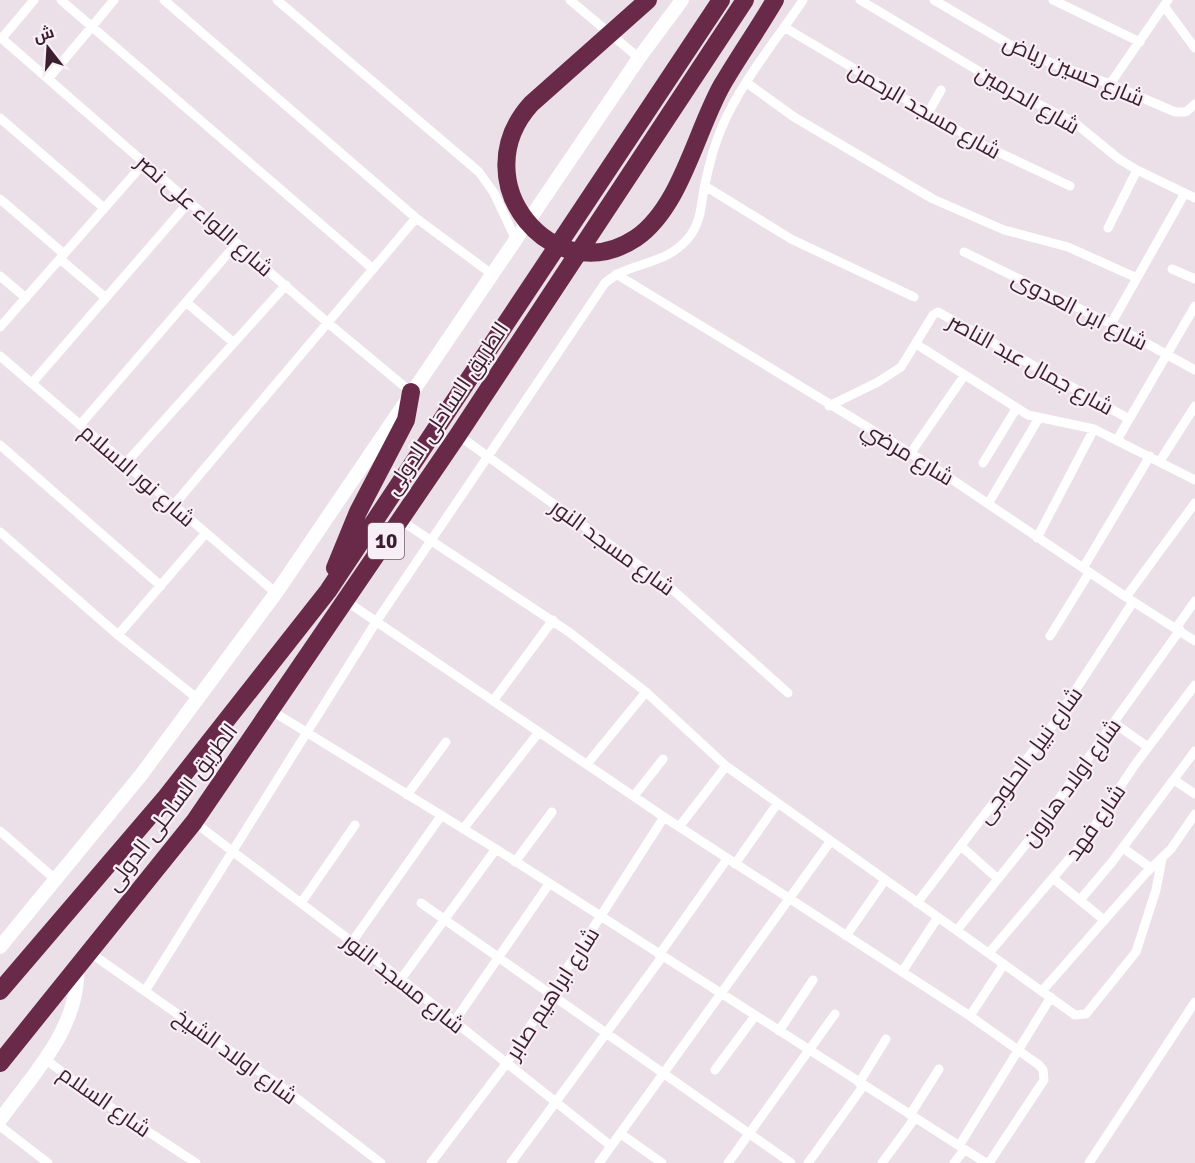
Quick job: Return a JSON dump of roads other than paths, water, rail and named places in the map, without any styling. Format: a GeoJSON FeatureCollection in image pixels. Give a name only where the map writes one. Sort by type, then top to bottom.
{"type":"FeatureCollection","features":[{"type":"Feature","properties":{"kind":"highway","name":"الطريق الساحلى الدولى"},"geometry":{"type":"LineString","coordinates":[[0,991],[166,797],[328,591],[721,0]]}},
{"type":"Feature","properties":{"kind":"highway","name":"الطريق الساحلى الدولى"},"geometry":{"type":"LineString","coordinates":[[0,1063],[194,822],[272,711],[746,0]]}},
{"type":"Feature","properties":{"kind":"highway"},"geometry":{"type":"LineString","coordinates":[[645,3],[531,104],[513,130],[505,162],[508,184],[521,214],[534,229],[551,242],[583,251],[605,250],[636,238],[652,224],[666,205],[722,86],[775,0]]}},
{"type":"Feature","properties":{"kind":"highway"},"geometry":{"type":"LineString","coordinates":[[328,591],[346,537],[406,420],[411,392]]}},
{"type":"Feature","properties":{"kind":"street"},"geometry":{"type":"LineString","coordinates":[[1,37],[34,0]]}},
{"type":"Feature","properties":{"kind":"street"},"geometry":{"type":"LineString","coordinates":[[61,0],[373,269]]}},
{"type":"Feature","properties":{"kind":"street"},"geometry":{"type":"LineString","coordinates":[[48,79],[114,0]]}},
{"type":"Feature","properties":{"kind":"street"},"geometry":{"type":"LineString","coordinates":[[164,0],[416,218],[493,275]]}},
{"type":"Feature","properties":{"kind":"street"},"geometry":{"type":"LineString","coordinates":[[277,0],[479,172],[494,193],[516,240]]}},
{"type":"Feature","properties":{"kind":"street"},"geometry":{"type":"LineString","coordinates":[[570,0],[639,58]]}},
{"type":"Feature","properties":{"kind":"street"},"geometry":{"type":"LineString","coordinates":[[0,947],[56,880],[198,699],[276,593],[639,58],[682,0]]}},
{"type":"Feature","properties":{"kind":"street"},"geometry":{"type":"LineString","coordinates":[[145,991],[376,622],[605,283],[616,274],[655,262],[676,251],[692,234],[701,214],[705,186],[722,126],[747,83],[802,0]]}},
{"type":"Feature","properties":{"kind":"street","name":"شارع الحرمين"},"geometry":{"type":"LineString","coordinates":[[860,0],[1016,93],[1075,123],[1119,159],[1137,170],[1195,198]]}},
{"type":"Feature","properties":{"kind":"street","name":"شارع حسين رياض"},"geometry":{"type":"LineString","coordinates":[[934,0],[1024,53],[1110,84],[1175,112],[1186,112],[1195,104]]}},
{"type":"Feature","properties":{"kind":"street"},"geometry":{"type":"LineString","coordinates":[[1053,0],[1140,42]]}},
{"type":"Feature","properties":{"kind":"street"},"geometry":{"type":"LineString","coordinates":[[1110,84],[1166,3],[1195,48]]}},
{"type":"Feature","properties":{"kind":"street","name":"شارع مسجد الرحمن"},"geometry":{"type":"LineString","coordinates":[[784,27],[1017,163],[1070,186]]}},
{"type":"Feature","properties":{"kind":"street","name":"شارع اللواء على نصر"},"geometry":{"type":"LineString","coordinates":[[1,37],[328,323],[411,392]]}},
{"type":"Feature","properties":{"kind":"street"},"geometry":{"type":"LineString","coordinates":[[747,83],[794,117],[933,199],[1004,230],[1068,247],[1137,278]]}},
{"type":"Feature","properties":{"kind":"street"},"geometry":{"type":"LineString","coordinates":[[928,113],[941,90]]}},
{"type":"Feature","properties":{"kind":"street"},"geometry":{"type":"LineString","coordinates":[[0,118],[104,208]]}},
{"type":"Feature","properties":{"kind":"street"},"geometry":{"type":"LineString","coordinates":[[0,327],[144,163]]}},
{"type":"Feature","properties":{"kind":"street"},"geometry":{"type":"LineString","coordinates":[[1108,228],[1137,170]]}},
{"type":"Feature","properties":{"kind":"street"},"geometry":{"type":"LineString","coordinates":[[705,186],[791,239],[914,297]]}},
{"type":"Feature","properties":{"kind":"street"},"geometry":{"type":"LineString","coordinates":[[1111,324],[1185,193]]}},
{"type":"Feature","properties":{"kind":"street"},"geometry":{"type":"LineString","coordinates":[[0,199],[106,298]]}},
{"type":"Feature","properties":{"kind":"street"},"geometry":{"type":"LineString","coordinates":[[32,383],[189,202]]}},
{"type":"Feature","properties":{"kind":"street"},"geometry":{"type":"LineString","coordinates":[[173,506],[416,218]]}},
{"type":"Feature","properties":{"kind":"street"},"geometry":{"type":"LineString","coordinates":[[80,425],[237,243]]}},
{"type":"Feature","properties":{"kind":"street","name":"شارع ابن العدوى"},"geometry":{"type":"LineString","coordinates":[[963,252],[1111,324],[1195,370]]}},
{"type":"Feature","properties":{"kind":"street"},"geometry":{"type":"LineString","coordinates":[[1172,269],[1195,279]]}},
{"type":"Feature","properties":{"kind":"street","name":"شارع مرضي"},"geometry":{"type":"LineString","coordinates":[[616,274],[910,454],[1130,600],[1195,640]]}},
{"type":"Feature","properties":{"kind":"street"},"geometry":{"type":"LineString","coordinates":[[0,276],[26,298]]}},
{"type":"Feature","properties":{"kind":"street"},"geometry":{"type":"LineString","coordinates":[[125,464],[286,285]]}},
{"type":"Feature","properties":{"kind":"street"},"geometry":{"type":"LineString","coordinates":[[186,302],[234,343]]}},
{"type":"Feature","properties":{"kind":"street"},"geometry":{"type":"LineString","coordinates":[[1117,440],[1195,306]]}},
{"type":"Feature","properties":{"kind":"street","name":"شارع جمال عبد الناصر"},"geometry":{"type":"LineString","coordinates":[[829,406],[890,376],[901,367],[933,315],[940,313],[1129,419]]}},
{"type":"Feature","properties":{"kind":"street"},"geometry":{"type":"LineString","coordinates":[[916,344],[1016,409],[1039,418],[1094,429],[1195,480]]}},
{"type":"Feature","properties":{"kind":"street","name":"شارع نور الاسلام"},"geometry":{"type":"LineString","coordinates":[[0,356],[276,593]]}},
{"type":"Feature","properties":{"kind":"street"},"geometry":{"type":"LineString","coordinates":[[910,454],[964,375]]}},
{"type":"Feature","properties":{"kind":"street"},"geometry":{"type":"LineString","coordinates":[[1160,461],[1195,406]]}},
{"type":"Feature","properties":{"kind":"street"},"geometry":{"type":"LineString","coordinates":[[983,463],[1016,409]]}},
{"type":"Feature","properties":{"kind":"street"},"geometry":{"type":"LineString","coordinates":[[988,504],[1039,418]]}},
{"type":"Feature","properties":{"kind":"street"},"geometry":{"type":"LineString","coordinates":[[1037,538],[1094,429]]}},
{"type":"Feature","properties":{"kind":"street","name":"شارع مسجد النور"},"geometry":{"type":"LineString","coordinates":[[458,435],[674,591],[788,693]]}},
{"type":"Feature","properties":{"kind":"street"},"geometry":{"type":"LineString","coordinates":[[0,445],[161,586]]}},
{"type":"Feature","properties":{"kind":"street"},"geometry":{"type":"LineString","coordinates":[[1050,636],[1149,456]]}},
{"type":"Feature","properties":{"kind":"street","name":"شارع نبيل الحلوجى"},"geometry":{"type":"LineString","coordinates":[[917,903],[962,847],[1052,726],[1130,600],[1195,503]]}},
{"type":"Feature","properties":{"kind":"street"},"geometry":{"type":"LineString","coordinates":[[400,520],[553,620],[646,692],[726,766],[1075,1015],[1082,1016],[1120,974],[1142,939],[1162,859]]}},
{"type":"Feature","properties":{"kind":"street"},"geometry":{"type":"LineString","coordinates":[[0,532],[118,635],[198,699]]}},
{"type":"Feature","properties":{"kind":"street"},"geometry":{"type":"LineString","coordinates":[[118,635],[206,534]]}},
{"type":"Feature","properties":{"kind":"street"},"geometry":{"type":"LineString","coordinates":[[272,711],[496,849],[987,1163],[1044,1080],[1043,1070],[1039,1065],[970,1016],[679,827],[346,601]]}},
{"type":"Feature","properties":{"kind":"street","name":"شارع اولاد هارون"},"geometry":{"type":"LineString","coordinates":[[957,930],[998,879],[1114,723],[1195,602]]}},
{"type":"Feature","properties":{"kind":"street"},"geometry":{"type":"LineString","coordinates":[[493,701],[553,620]]}},
{"type":"Feature","properties":{"kind":"street","name":"شارع فهد"},"geometry":{"type":"LineString","coordinates":[[989,953],[1054,879],[1102,817],[1148,747],[1195,685]]}},
{"type":"Feature","properties":{"kind":"street"},"geometry":{"type":"LineString","coordinates":[[587,764],[646,692]]}},
{"type":"Feature","properties":{"kind":"street"},"geometry":{"type":"LineString","coordinates":[[1114,723],[1148,747]]}},
{"type":"Feature","properties":{"kind":"street"},"geometry":{"type":"LineString","coordinates":[[463,829],[539,732]]}},
{"type":"Feature","properties":{"kind":"street"},"geometry":{"type":"LineString","coordinates":[[407,795],[446,742]]}},
{"type":"Feature","properties":{"kind":"street"},"geometry":{"type":"LineString","coordinates":[[1080,900],[1123,848],[1195,752]]}},
{"type":"Feature","properties":{"kind":"street"},"geometry":{"type":"LineString","coordinates":[[634,796],[663,759]]}},
{"type":"Feature","properties":{"kind":"street"},"geometry":{"type":"LineString","coordinates":[[679,827],[726,766]]}},
{"type":"Feature","properties":{"kind":"street"},"geometry":{"type":"LineString","coordinates":[[1174,780],[1195,794]]}},
{"type":"Feature","properties":{"kind":"street"},"geometry":{"type":"LineString","coordinates":[[511,1163],[607,1035],[660,956],[777,804]]}},
{"type":"Feature","properties":{"kind":"street"},"geometry":{"type":"LineString","coordinates":[[515,862],[552,812]]}},
{"type":"Feature","properties":{"kind":"street"},"geometry":{"type":"LineString","coordinates":[[1042,991],[1151,868],[1162,859],[1195,814]]}},
{"type":"Feature","properties":{"kind":"street"},"geometry":{"type":"LineString","coordinates":[[352,942],[441,816]]}},
{"type":"Feature","properties":{"kind":"street","name":"شارع ابراهيم صابر"},"geometry":{"type":"LineString","coordinates":[[431,1163],[506,1064],[664,817]]}},
{"type":"Feature","properties":{"kind":"street","name":"شارع مسجد النور"},"geometry":{"type":"LineString","coordinates":[[194,822],[401,979],[611,1146]]}},
{"type":"Feature","properties":{"kind":"street"},"geometry":{"type":"LineString","coordinates":[[302,903],[356,825]]}},
{"type":"Feature","properties":{"kind":"street"},"geometry":{"type":"LineString","coordinates":[[0,831],[56,880]]}},
{"type":"Feature","properties":{"kind":"street"},"geometry":{"type":"LineString","coordinates":[[599,1163],[664,1076],[830,842]]}},
{"type":"Feature","properties":{"kind":"street"},"geometry":{"type":"LineString","coordinates":[[962,847],[998,879]]}},
{"type":"Feature","properties":{"kind":"street"},"geometry":{"type":"LineString","coordinates":[[1123,848],[1151,868]]}},
{"type":"Feature","properties":{"kind":"street"},"geometry":{"type":"LineString","coordinates":[[401,979],[496,849]]}},
{"type":"Feature","properties":{"kind":"street"},"geometry":{"type":"LineString","coordinates":[[1054,879],[1104,920]]}},
{"type":"Feature","properties":{"kind":"street"},"geometry":{"type":"LineString","coordinates":[[846,936],[885,880]]}},
{"type":"Feature","properties":{"kind":"street"},"geometry":{"type":"LineString","coordinates":[[454,1022],[549,885]]}},
{"type":"Feature","properties":{"kind":"street"},"geometry":{"type":"LineString","coordinates":[[421,903],[443,921],[791,1163]]}},
{"type":"Feature","properties":{"kind":"street"},"geometry":{"type":"LineString","coordinates":[[902,972],[938,917]]}},
{"type":"Feature","properties":{"kind":"street","name":"شارع اولاد الشيخ"},"geometry":{"type":"LineString","coordinates":[[89,952],[286,1090],[381,1163]]}},
{"type":"Feature","properties":{"kind":"street"},"geometry":{"type":"LineString","coordinates":[[970,1016],[1004,964]]}},
{"type":"Feature","properties":{"kind":"street"},"geometry":{"type":"LineString","coordinates":[[0,1120],[44,1058],[72,1011],[77,989],[77,966]]}},
{"type":"Feature","properties":{"kind":"street"},"geometry":{"type":"LineString","coordinates":[[779,1031],[813,980]]}},
{"type":"Feature","properties":{"kind":"street"},"geometry":{"type":"LineString","coordinates":[[954,1163],[1051,997]]}},
{"type":"Feature","properties":{"kind":"street"},"geometry":{"type":"LineString","coordinates":[[1089,1163],[1195,1002]]}},
{"type":"Feature","properties":{"kind":"street"},"geometry":{"type":"LineString","coordinates":[[728,1163],[810,1051],[834,1014]]}},
{"type":"Feature","properties":{"kind":"street"},"geometry":{"type":"LineString","coordinates":[[714,1070],[755,1016]]}},
{"type":"Feature","properties":{"kind":"street"},"geometry":{"type":"LineString","coordinates":[[808,1163],[862,1084],[886,1039]]}},
{"type":"Feature","properties":{"kind":"street","name":"شارع السلام"},"geometry":{"type":"LineString","coordinates":[[44,1058],[92,1095],[196,1163]]}},
{"type":"Feature","properties":{"kind":"street"},"geometry":{"type":"LineString","coordinates":[[882,1163],[912,1117],[939,1069]]}},
{"type":"Feature","properties":{"kind":"street"},"geometry":{"type":"LineString","coordinates":[[0,1126],[48,1163]]}},
{"type":"Feature","properties":{"kind":"street"},"geometry":{"type":"LineString","coordinates":[[621,1134],[662,1163]]}}]}
